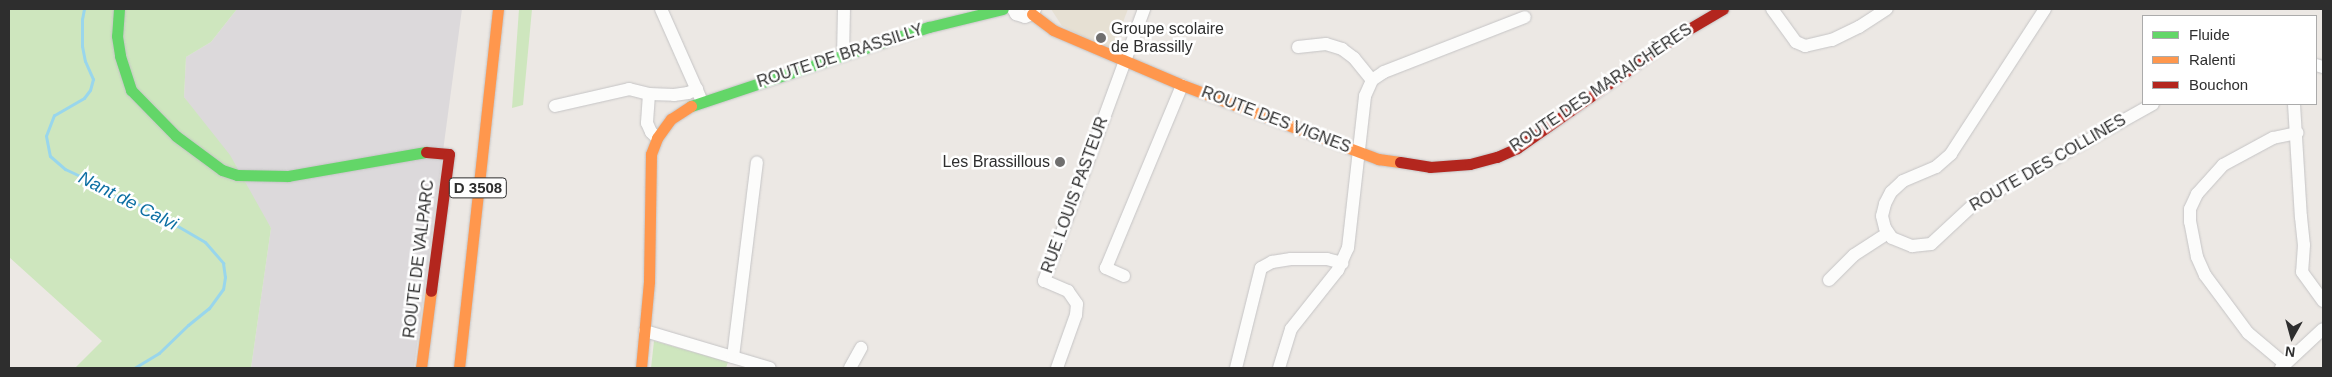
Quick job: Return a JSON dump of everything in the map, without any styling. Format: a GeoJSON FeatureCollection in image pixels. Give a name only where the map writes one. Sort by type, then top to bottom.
{"type":"FeatureCollection","features":[{"type":"Feature","properties":{"kind":"main road","name":"ROUTE DE VALPARC"},"geometry":{"type":"LineString","coordinates":[[119,9],[118,46],[131,90],[176,136],[222,170],[237,175],[288,176],[428,152],[449,154],[421,368]]}},
{"type":"Feature","properties":{"kind":"main road","name":"D 3508"},"geometry":{"type":"LineString","coordinates":[[459,368],[498,9]]}},
{"type":"Feature","properties":{"kind":"main road","name":"ROUTE DE BRASSILLY"},"geometry":{"type":"LineString","coordinates":[[657,138],[664,127],[680,111],[702,101],[929,27],[1002,9]]}},
{"type":"Feature","properties":{"kind":"main road","name":"ROUTE DES MARAICHÈRES"},"geometry":{"type":"LineString","coordinates":[[1359,152],[1384,161],[1430,167],[1470,164],[1507,153],[1532,138],[1672,39],[1724,9]]}},
{"type":"Feature","properties":{"kind":"main road","name":"ROUTE DES VIGNES"},"geometry":{"type":"LineString","coordinates":[[1033,11],[1053,30],[1123,62],[1359,152]]}},
{"type":"Feature","properties":{"kind":"main road"},"geometry":{"type":"LineString","coordinates":[[641,368],[649,275],[651,159],[657,138]]}},
{"type":"Feature","properties":{"kind":"street"},"geometry":{"type":"LineString","coordinates":[[661,9],[702,101]]}},
{"type":"Feature","properties":{"kind":"street"},"geometry":{"type":"LineString","coordinates":[[843,56],[844,9]]}},
{"type":"Feature","properties":{"kind":"street"},"geometry":{"type":"LineString","coordinates":[[1012,9],[1022,17],[1033,11]]}},
{"type":"Feature","properties":{"kind":"street"},"geometry":{"type":"LineString","coordinates":[[1123,62],[1144,9]]}},
{"type":"Feature","properties":{"kind":"street"},"geometry":{"type":"LineString","coordinates":[[1772,9],[1796,42],[1805,46],[1832,40],[1887,9]]}},
{"type":"Feature","properties":{"kind":"street"},"geometry":{"type":"LineString","coordinates":[[1828,280],[1854,256],[1888,233],[1883,222],[1883,210],[1894,188],[1904,181],[1936,167],[1951,154],[2045,9]]}},
{"type":"Feature","properties":{"kind":"street"},"geometry":{"type":"LineString","coordinates":[[1359,152],[1366,90],[1372,80],[1384,72],[1525,17]]}},
{"type":"Feature","properties":{"kind":"street"},"geometry":{"type":"LineString","coordinates":[[1298,47],[1326,44],[1342,49],[1354,58],[1372,80]]}},
{"type":"Feature","properties":{"kind":"street","name":"RUE LOUIS PASTEUR"},"geometry":{"type":"LineString","coordinates":[[1057,368],[1076,315],[1077,304],[1068,291],[1044,281],[1123,62]]}},
{"type":"Feature","properties":{"kind":"street"},"geometry":{"type":"LineString","coordinates":[[1124,276],[1106,268],[1182,85]]}},
{"type":"Feature","properties":{"kind":"street"},"geometry":{"type":"LineString","coordinates":[[555,106],[629,89],[649,94],[681,94],[697,89]]}},
{"type":"Feature","properties":{"kind":"street"},"geometry":{"type":"LineString","coordinates":[[649,94],[647,123],[651,132],[657,138]]}},
{"type":"Feature","properties":{"kind":"street","name":"ROUTE DES COLLINES"},"geometry":{"type":"LineString","coordinates":[[1888,233],[1906,245],[1919,247],[1931,244],[1974,204],[2127,116],[2151,105]]}},
{"type":"Feature","properties":{"kind":"street"},"geometry":{"type":"LineString","coordinates":[[2294,105],[2304,245],[2302,272],[2323,301]]}},
{"type":"Feature","properties":{"kind":"street"},"geometry":{"type":"LineString","coordinates":[[2297,133],[2273,138],[2223,165],[2197,194],[2190,209],[2190,222],[2197,257],[2205,275],[2248,333],[2283,366],[2323,329]]}},
{"type":"Feature","properties":{"kind":"street","name":"ROUTE DES VIGNES"},"geometry":{"type":"LineString","coordinates":[[1279,368],[1291,329],[1342,263],[1350,238],[1359,152]]}},
{"type":"Feature","properties":{"kind":"street"},"geometry":{"type":"LineString","coordinates":[[733,358],[757,162]]}},
{"type":"Feature","properties":{"kind":"street"},"geometry":{"type":"LineString","coordinates":[[1236,368],[1261,268],[1272,262],[1291,259],[1327,258],[1342,263]]}},
{"type":"Feature","properties":{"kind":"street"},"geometry":{"type":"LineString","coordinates":[[644,331],[770,368]]}},
{"type":"Feature","properties":{"kind":"street"},"geometry":{"type":"LineString","coordinates":[[850,368],[861,348]]}},
{"type":"Feature","properties":{"kind":"shaded area"},"geometry":{"type":"Polygon","coordinates":[[[237,9],[462,9],[414,368],[251,368],[271,228],[184,97],[186,57],[211,42],[237,9]]]}},
{"type":"Feature","properties":{"kind":"shaded area","name":"Groupe scolaire de Brassilly"},"geometry":{"type":"Polygon","coordinates":[[[1051,9],[1128,9],[1112,51],[1062,26],[1051,9]]]}},
{"type":"Feature","properties":{"kind":"green space"},"geometry":{"type":"Polygon","coordinates":[[[9,9],[237,9],[211,42],[186,57],[184,97],[230,155],[271,228],[251,368],[75,368],[102,341],[9,257],[9,9]]]}},
{"type":"Feature","properties":{"kind":"green space"},"geometry":{"type":"Polygon","coordinates":[[[519,9],[532,9],[523,105],[512,108],[519,9]]]}},
{"type":"Feature","properties":{"kind":"green space"},"geometry":{"type":"Polygon","coordinates":[[[654,341],[728,362],[726,368],[651,368],[654,341]]]}},
{"type":"Feature","properties":{"kind":"waterway","name":"Nant de Calvi"},"geometry":{"type":"LineString","coordinates":[[84,9],[82,46],[85,61],[93,79],[90,90],[84,98],[54,115],[46,136],[50,156],[65,169],[89,180],[108,194],[145,207],[205,242],[223,263],[225,277],[223,289],[209,308],[159,353],[134,368]]}},
{"type":"Feature","properties":{"kind":"traffic: fast"},"geometry":{"type":"LineString","coordinates":[[119,9],[117,36],[120,56],[131,90],[176,136],[222,170],[237,175],[288,176],[426,152]]}},
{"type":"Feature","properties":{"kind":"traffic: fast"},"geometry":{"type":"LineString","coordinates":[[691,106],[929,27],[1003,9]]}},
{"type":"Feature","properties":{"kind":"traffic: slow"},"geometry":{"type":"LineString","coordinates":[[459,368],[498,9]]}},
{"type":"Feature","properties":{"kind":"traffic: slow"},"geometry":{"type":"LineString","coordinates":[[1032,14],[1053,30],[1182,85],[1378,159],[1400,162]]}},
{"type":"Feature","properties":{"kind":"traffic: slow"},"geometry":{"type":"LineString","coordinates":[[641,368],[649,281],[651,154],[657,138],[671,119],[691,106]]}},
{"type":"Feature","properties":{"kind":"traffic: slow"},"geometry":{"type":"LineString","coordinates":[[421,368],[431,291]]}},
{"type":"Feature","properties":{"kind":"traffic: jam"},"geometry":{"type":"LineString","coordinates":[[1400,162],[1430,167],[1470,164],[1497,157],[1517,148],[1672,39],[1723,9]]}},
{"type":"Feature","properties":{"kind":"traffic: jam"},"geometry":{"type":"LineString","coordinates":[[426,152],[449,154],[431,291]]}},
{"type":"Feature","properties":{"kind":"place","name":"Groupe scolaire de Brassilly"},"geometry":{"type":"Point","coordinates":[1101,38]}},
{"type":"Feature","properties":{"kind":"place","name":"Les Brassillous"},"geometry":{"type":"Point","coordinates":[1060,162]}}]}
